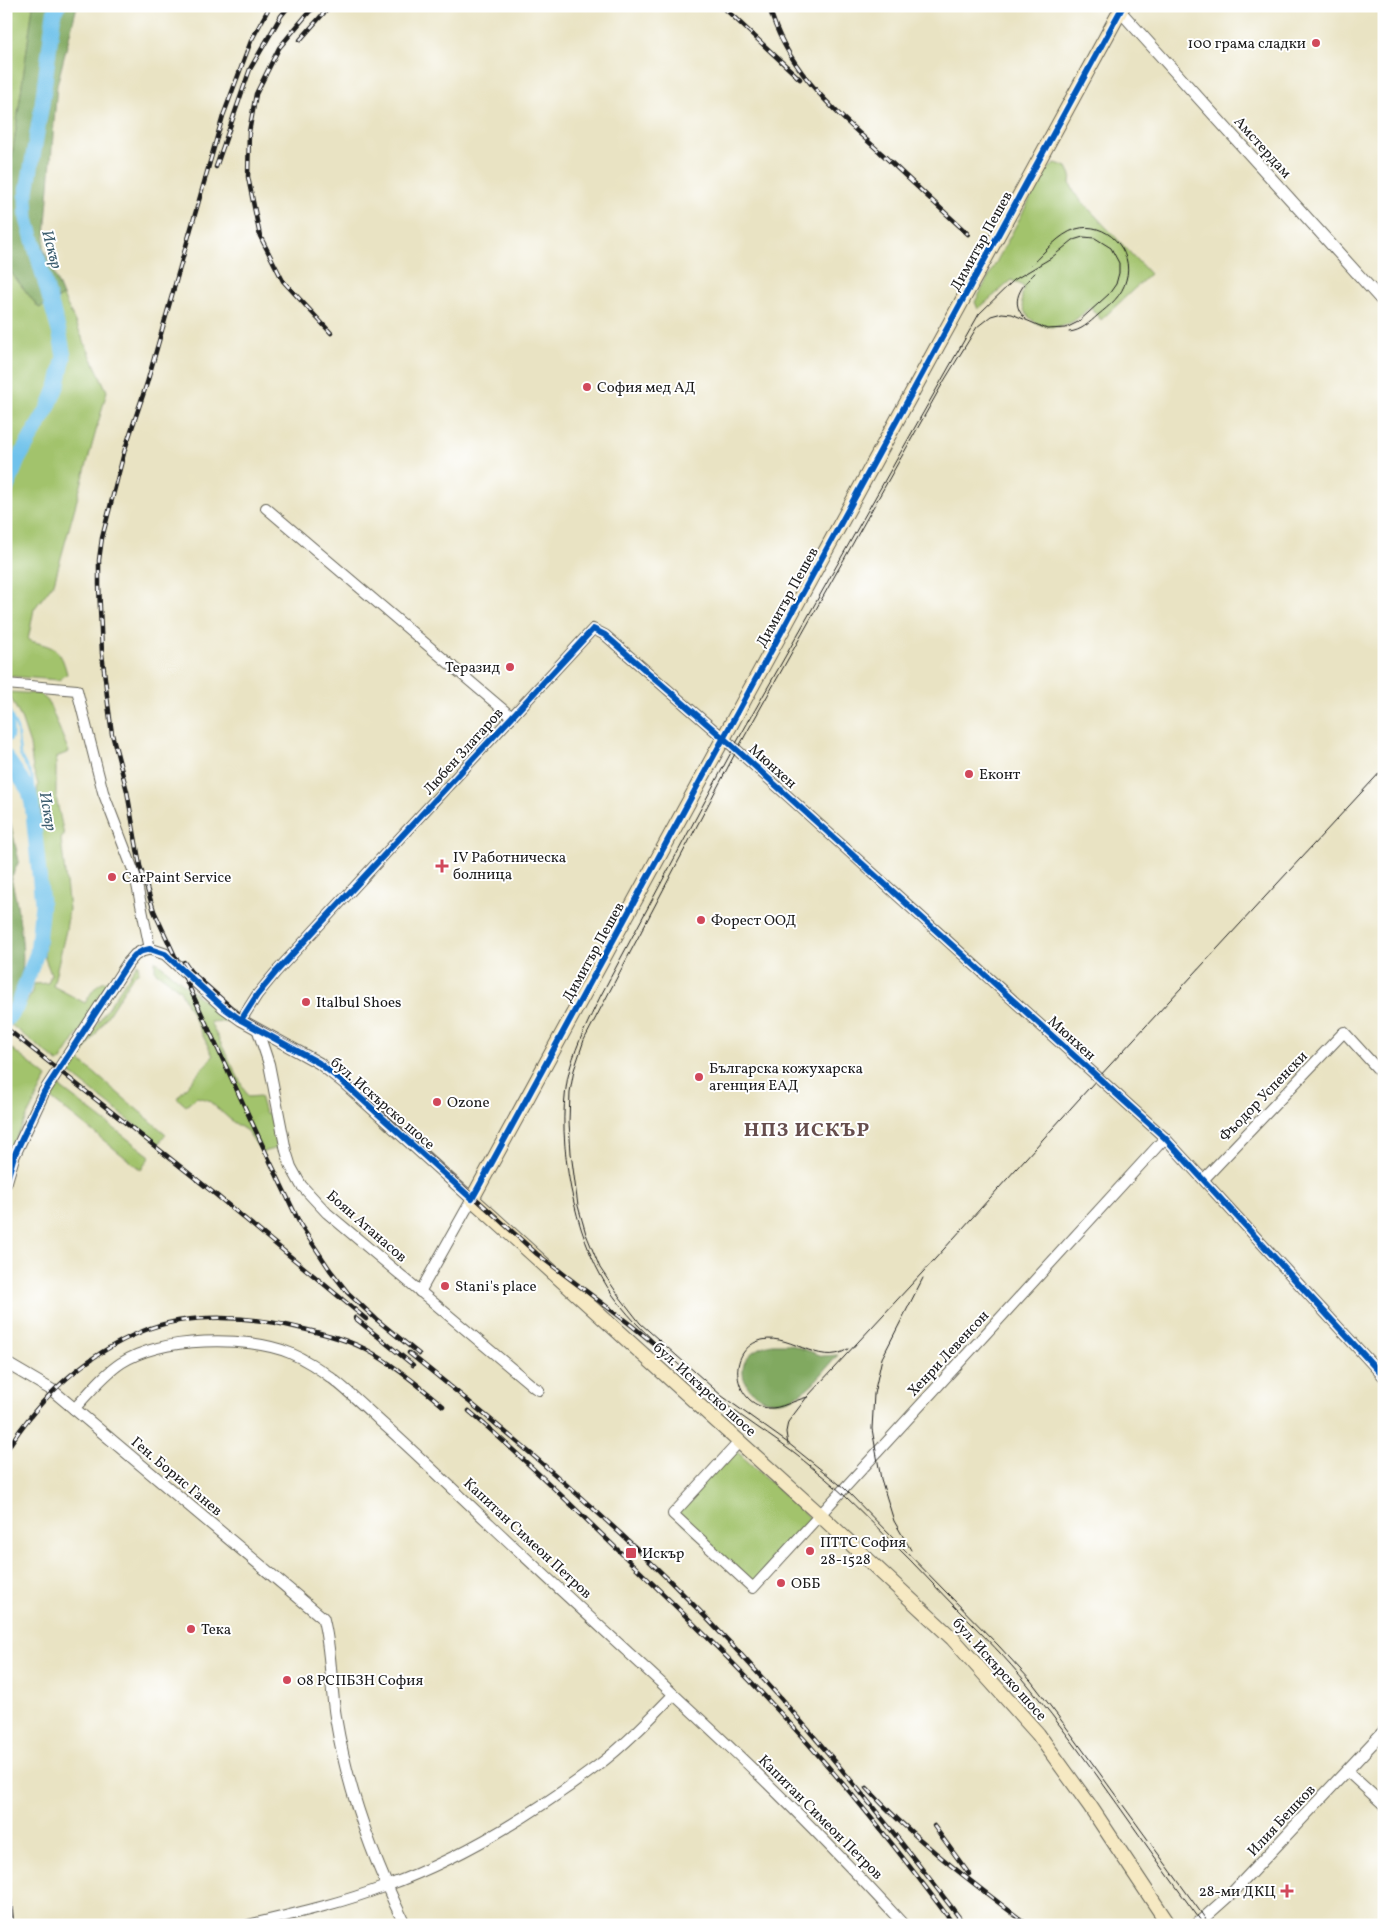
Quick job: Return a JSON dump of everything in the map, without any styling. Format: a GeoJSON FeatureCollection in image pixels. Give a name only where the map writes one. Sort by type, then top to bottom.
{"type":"FeatureCollection","features":[{"type":"Feature","properties":{"kind":"main road","name":"Димитър Пешев"},"geometry":{"type":"LineString","coordinates":[[472,1200],[1122,9]]}},
{"type":"Feature","properties":{"kind":"main road","name":"бул. Искърско шосе"},"geometry":{"type":"LineString","coordinates":[[472,1200],[820,1515],[953,1639],[1038,1734],[1090,1806],[1169,1925]]}},
{"type":"Feature","properties":{"kind":"street","name":"Амстердам"},"geometry":{"type":"LineString","coordinates":[[1122,9],[1384,303]]}},
{"type":"Feature","properties":{"kind":"street"},"geometry":{"type":"LineString","coordinates":[[266,508],[512,716]]}},
{"type":"Feature","properties":{"kind":"street","name":"Любен Златаров"},"geometry":{"type":"LineString","coordinates":[[241,1020],[257,995],[276,972],[593,630],[605,635],[724,738]]}},
{"type":"Feature","properties":{"kind":"street"},"geometry":{"type":"LineString","coordinates":[[6,684],[77,690],[104,792],[135,875],[150,949],[135,955],[128,963],[44,1092],[14,1156],[6,1183]]}},
{"type":"Feature","properties":{"kind":"street","name":"Мюнхен"},"geometry":{"type":"LineString","coordinates":[[724,738],[1165,1138],[1384,1377]]}},
{"type":"Feature","properties":{"kind":"street","name":"бул. Искърско шосе"},"geometry":{"type":"LineString","coordinates":[[150,949],[164,954],[223,1007],[241,1020],[319,1063],[344,1083],[472,1200]]}},
{"type":"Feature","properties":{"kind":"street","name":"Боян Атанасов"},"geometry":{"type":"LineString","coordinates":[[258,1031],[269,1064],[286,1151],[295,1177],[309,1195],[327,1213],[420,1292],[539,1390]]}},
{"type":"Feature","properties":{"kind":"street","name":"Фьодор Успенски"},"geometry":{"type":"LineString","coordinates":[[1204,1179],[1344,1032],[1384,1076]]}},
{"type":"Feature","properties":{"kind":"street","name":"Хенри Левенсон"},"geometry":{"type":"LineString","coordinates":[[739,1442],[673,1514],[753,1588],[1165,1138]]}},
{"type":"Feature","properties":{"kind":"street","name":"Димитър Пешев"},"geometry":{"type":"LineString","coordinates":[[420,1292],[472,1200]]}},
{"type":"Feature","properties":{"kind":"street","name":"Капитан Симеон Петров"},"geometry":{"type":"LineString","coordinates":[[74,1409],[121,1363],[142,1353],[213,1340],[250,1343],[288,1353],[326,1372],[734,1750],[829,1844],[904,1925]]}},
{"type":"Feature","properties":{"kind":"street","name":"Ген. Борис Ганев"},"geometry":{"type":"LineString","coordinates":[[6,1363],[52,1390],[323,1618],[328,1634],[336,1718],[346,1775],[364,1831],[386,1887]]}},
{"type":"Feature","properties":{"kind":"street"},"geometry":{"type":"LineString","coordinates":[[248,1925],[306,1912],[386,1887],[448,1860],[507,1826],[597,1766],[639,1730],[674,1695]]}},
{"type":"Feature","properties":{"kind":"street","name":"Илия Бешков"},"geometry":{"type":"LineString","coordinates":[[1196,1925],[1233,1892],[1384,1731]]}},
{"type":"Feature","properties":{"kind":"street"},"geometry":{"type":"LineString","coordinates":[[1347,1771],[1384,1805]]}},
{"type":"Feature","properties":{"kind":"street"},"geometry":{"type":"LineString","coordinates":[[386,1887],[404,1925]]}},
{"type":"Feature","properties":{"kind":"green space"},"geometry":{"type":"Polygon","coordinates":[[[6,6],[33,6],[12,157],[6,172],[6,34],[9,12],[6,10],[6,6]]]}},
{"type":"Feature","properties":{"kind":"green space"},"geometry":{"type":"Polygon","coordinates":[[[33,6],[77,6],[57,85],[44,249],[63,296],[39,308],[6,266],[6,172],[12,157],[33,6]]]}},
{"type":"Feature","properties":{"kind":"green space"},"geometry":{"type":"Polygon","coordinates":[[[1056,163],[1067,167],[1071,175],[1070,183],[1075,194],[1150,274],[1101,320],[1090,307],[1069,324],[1055,327],[1038,324],[1026,313],[1022,297],[1024,287],[1012,280],[978,309],[975,302],[1045,171],[1056,163]]]}},
{"type":"Feature","properties":{"kind":"green space"},"geometry":{"type":"Polygon","coordinates":[[[6,266],[39,308],[63,296],[107,391],[54,583],[34,609],[28,640],[54,649],[58,653],[67,674],[59,680],[6,676],[6,266]]]}},
{"type":"Feature","properties":{"kind":"green space"},"geometry":{"type":"Polygon","coordinates":[[[8,692],[40,694],[48,701],[69,752],[56,757],[56,797],[64,835],[61,839],[69,909],[53,986],[85,1003],[100,983],[108,981],[109,987],[59,1063],[10,1024],[30,997],[34,984],[48,983],[51,974],[44,956],[47,910],[40,833],[41,811],[36,802],[38,784],[33,769],[30,745],[21,718],[8,692]]]}},
{"type":"Feature","properties":{"kind":"green space"},"geometry":{"type":"Polygon","coordinates":[[[6,803],[19,861],[11,878],[22,936],[23,968],[16,995],[6,1009],[6,803]]]}},
{"type":"Feature","properties":{"kind":"green space"},"geometry":{"type":"Polygon","coordinates":[[[155,960],[228,1021],[210,1022],[248,1097],[260,1096],[265,1113],[270,1113],[278,1148],[262,1152],[247,1131],[233,1122],[208,1100],[197,1097],[186,1106],[177,1098],[213,1056],[180,990],[155,971],[155,960]]]}},
{"type":"Feature","properties":{"kind":"green space"},"geometry":{"type":"Polygon","coordinates":[[[138,963],[139,972],[133,976],[79,1060],[166,1134],[159,1144],[66,1070],[138,963]]]}},
{"type":"Feature","properties":{"kind":"green space"},"geometry":{"type":"Polygon","coordinates":[[[12,1049],[47,1077],[6,1161],[6,1053],[12,1049]]]}},
{"type":"Feature","properties":{"kind":"green space"},"geometry":{"type":"Polygon","coordinates":[[[56,1084],[150,1156],[141,1170],[48,1096],[56,1084]]]}},
{"type":"Feature","properties":{"kind":"green space"},"geometry":{"type":"Polygon","coordinates":[[[772,1344],[789,1344],[823,1356],[838,1355],[815,1381],[799,1394],[782,1401],[767,1400],[755,1394],[746,1384],[743,1373],[745,1361],[755,1351],[772,1344]]]}},
{"type":"Feature","properties":{"kind":"green space"},"geometry":{"type":"Polygon","coordinates":[[[733,1448],[814,1522],[753,1588],[673,1514],[733,1448]]]}},
{"type":"Feature","properties":{"kind":"waterway","name":"Искър"},"geometry":{"type":"LineString","coordinates":[[6,490],[18,460],[48,408],[58,384],[64,357],[60,335],[27,219],[26,197],[42,104],[54,13],[58,6]]}},
{"type":"Feature","properties":{"kind":"waterway"},"geometry":{"type":"LineString","coordinates":[[6,704],[17,729],[20,755],[32,777],[33,789],[31,800]]}},
{"type":"Feature","properties":{"kind":"waterway","name":"Искър"},"geometry":{"type":"LineString","coordinates":[[6,722],[6,735]]}},
{"type":"Feature","properties":{"kind":"waterway","name":"Искър"},"geometry":{"type":"LineString","coordinates":[[6,757],[29,791],[42,903],[37,953],[16,1008],[6,1020]]}},
{"type":"Feature","properties":{"kind":"tram line"},"geometry":{"type":"LineString","coordinates":[[1032,264],[1058,239],[1070,231],[1087,227],[1098,229],[1107,234],[1116,240],[1122,249],[1128,269],[1122,291],[1111,304],[1088,324],[1069,332]]}},
{"type":"Feature","properties":{"kind":"tram line"},"geometry":{"type":"LineString","coordinates":[[1204,1925],[1074,1744],[1028,1685],[995,1647],[855,1505],[792,1451],[704,1387],[652,1340],[621,1305],[601,1276],[590,1254],[581,1229],[568,1174],[565,1146],[564,1118],[570,1068],[600,997],[734,747],[979,314],[1014,280],[1051,258],[1073,240],[1083,237],[1095,238],[1111,248],[1119,263],[1116,284],[1109,294],[1078,322],[1066,328],[1047,329],[1012,314],[1002,313],[991,316],[977,327],[944,381],[737,750],[584,1040],[574,1070],[570,1092],[571,1153],[578,1206],[586,1234],[600,1268],[640,1323],[722,1396],[788,1443],[844,1488],[998,1645],[1031,1681],[1061,1720],[1210,1925]]}},
{"type":"Feature","properties":{"kind":"tram line"},"geometry":{"type":"LineString","coordinates":[[1026,319],[1018,307],[1018,295],[1025,283],[1035,273]]}},
{"type":"Feature","properties":{"kind":"tram line"},"geometry":{"type":"LineString","coordinates":[[788,1445],[786,1432],[788,1422],[807,1397],[1384,768]]}},
{"type":"Feature","properties":{"kind":"tram line"},"geometry":{"type":"LineString","coordinates":[[911,1550],[894,1521],[881,1479],[872,1429],[874,1394],[882,1358],[923,1278]]}},
{"type":"Feature","properties":{"kind":"tram line"},"geometry":{"type":"LineString","coordinates":[[808,1397],[773,1408],[757,1405],[748,1398],[738,1379],[738,1368],[741,1358],[747,1349],[756,1342],[768,1339],[791,1343],[825,1354],[837,1354],[848,1349]]}},
{"type":"Feature","properties":{"kind":"railway"},"geometry":{"type":"LineString","coordinates":[[270,6],[251,41],[223,116],[147,383],[125,449],[102,538],[99,560],[102,653],[112,734],[127,791],[140,866],[154,911],[301,1226],[330,1270],[348,1293],[419,1354]]}},
{"type":"Feature","properties":{"kind":"railway"},"geometry":{"type":"LineString","coordinates":[[216,167],[250,69],[281,16],[289,6]]}},
{"type":"Feature","properties":{"kind":"railway"},"geometry":{"type":"LineString","coordinates":[[317,6],[309,12],[279,48],[256,94],[249,132],[248,177],[260,236],[283,281],[331,333]]}},
{"type":"Feature","properties":{"kind":"railway"},"geometry":{"type":"LineString","coordinates":[[300,40],[330,6]]}},
{"type":"Feature","properties":{"kind":"railway"},"geometry":{"type":"LineString","coordinates":[[722,6],[800,79]]}},
{"type":"Feature","properties":{"kind":"railway"},"geometry":{"type":"LineString","coordinates":[[769,6],[787,50],[814,88],[846,121],[968,234]]}},
{"type":"Feature","properties":{"kind":"railway"},"geometry":{"type":"LineString","coordinates":[[184,962],[191,972],[242,1017],[323,1063],[353,1087],[537,1254],[673,1359]]}},
{"type":"Feature","properties":{"kind":"railway"},"geometry":{"type":"LineString","coordinates":[[6,1028],[215,1194],[366,1319]]}},
{"type":"Feature","properties":{"kind":"railway"},"geometry":{"type":"LineString","coordinates":[[6,1451],[33,1413],[65,1380],[83,1366],[102,1352],[143,1331],[180,1321],[221,1318],[261,1321],[309,1330],[347,1341],[365,1349],[392,1366],[443,1406]]}},
{"type":"Feature","properties":{"kind":"railway"},"geometry":{"type":"LineString","coordinates":[[355,1318],[413,1365]]}},
{"type":"Feature","properties":{"kind":"railway"},"geometry":{"type":"LineString","coordinates":[[409,1353],[497,1425],[610,1524],[726,1638],[849,1778],[965,1925]]}},
{"type":"Feature","properties":{"kind":"railway"},"geometry":{"type":"LineString","coordinates":[[469,1411],[564,1498],[752,1683],[843,1784],[954,1925]]}},
{"type":"Feature","properties":{"kind":"railway"},"geometry":{"type":"LineString","coordinates":[[867,1788],[924,1843],[1028,1925]]}},
{"type":"Feature","properties":{"kind":"railway"},"geometry":{"type":"LineString","coordinates":[[934,1826],[969,1874]]}},
{"type":"Feature","properties":{"kind":"railway"},"geometry":{"type":"LineString","coordinates":[[6,1854],[12,1925]]}},
{"type":"Feature","properties":{"kind":"cycle path"},"geometry":{"type":"LineString","coordinates":[[6,1183],[14,1156],[44,1092],[128,963],[135,955],[150,949],[165,954],[223,1007],[241,1020],[319,1063],[344,1083],[472,1199],[1123,6]]}},
{"type":"Feature","properties":{"kind":"cycle path"},"geometry":{"type":"LineString","coordinates":[[241,1020],[257,995],[276,972],[593,629],[605,635],[737,750],[1165,1138],[1384,1377]]}},
{"type":"Feature","properties":{"kind":"place","name":"100 грама сладки"},"geometry":{"type":"Point","coordinates":[1316,43]}},
{"type":"Feature","properties":{"kind":"place","name":"София мед АД"},"geometry":{"type":"Point","coordinates":[587,387]}},
{"type":"Feature","properties":{"kind":"place","name":"Теразид"},"geometry":{"type":"Point","coordinates":[510,667]}},
{"type":"Feature","properties":{"kind":"place","name":"Еконт"},"geometry":{"type":"Point","coordinates":[969,774]}},
{"type":"Feature","properties":{"kind":"place","name":"IV Работническа болница"},"geometry":{"type":"Point","coordinates":[442,866]}},
{"type":"Feature","properties":{"kind":"place","name":"CarPaint Service"},"geometry":{"type":"Point","coordinates":[112,877]}},
{"type":"Feature","properties":{"kind":"place","name":"Форест ООД"},"geometry":{"type":"Point","coordinates":[701,920]}},
{"type":"Feature","properties":{"kind":"place","name":"Italbul Shoes"},"geometry":{"type":"Point","coordinates":[306,1002]}},
{"type":"Feature","properties":{"kind":"place","name":"Българска кожухарска агенция ЕАД"},"geometry":{"type":"Point","coordinates":[699,1077]}},
{"type":"Feature","properties":{"kind":"place","name":"Ozone"},"geometry":{"type":"Point","coordinates":[437,1102]}},
{"type":"Feature","properties":{"kind":"place","name":"Stani's place"},"geometry":{"type":"Point","coordinates":[445,1286]}},
{"type":"Feature","properties":{"kind":"place","name":"ПТТС София 28-1528"},"geometry":{"type":"Point","coordinates":[810,1551]}},
{"type":"Feature","properties":{"kind":"place","name":"Искър"},"geometry":{"type":"Point","coordinates":[631,1553]}},
{"type":"Feature","properties":{"kind":"place","name":"ОББ"},"geometry":{"type":"Point","coordinates":[781,1583]}},
{"type":"Feature","properties":{"kind":"place","name":"Тека"},"geometry":{"type":"Point","coordinates":[191,1629]}},
{"type":"Feature","properties":{"kind":"place","name":"08 РСПБЗН София"},"geometry":{"type":"Point","coordinates":[287,1680]}},
{"type":"Feature","properties":{"kind":"place","name":"28-ми ДКЦ"},"geometry":{"type":"Point","coordinates":[1287,1891]}},
{"type":"Feature","properties":{"kind":"district","name":"НПЗ ИСКЪР"},"geometry":{"type":"Point","coordinates":[807,1129]}}]}
